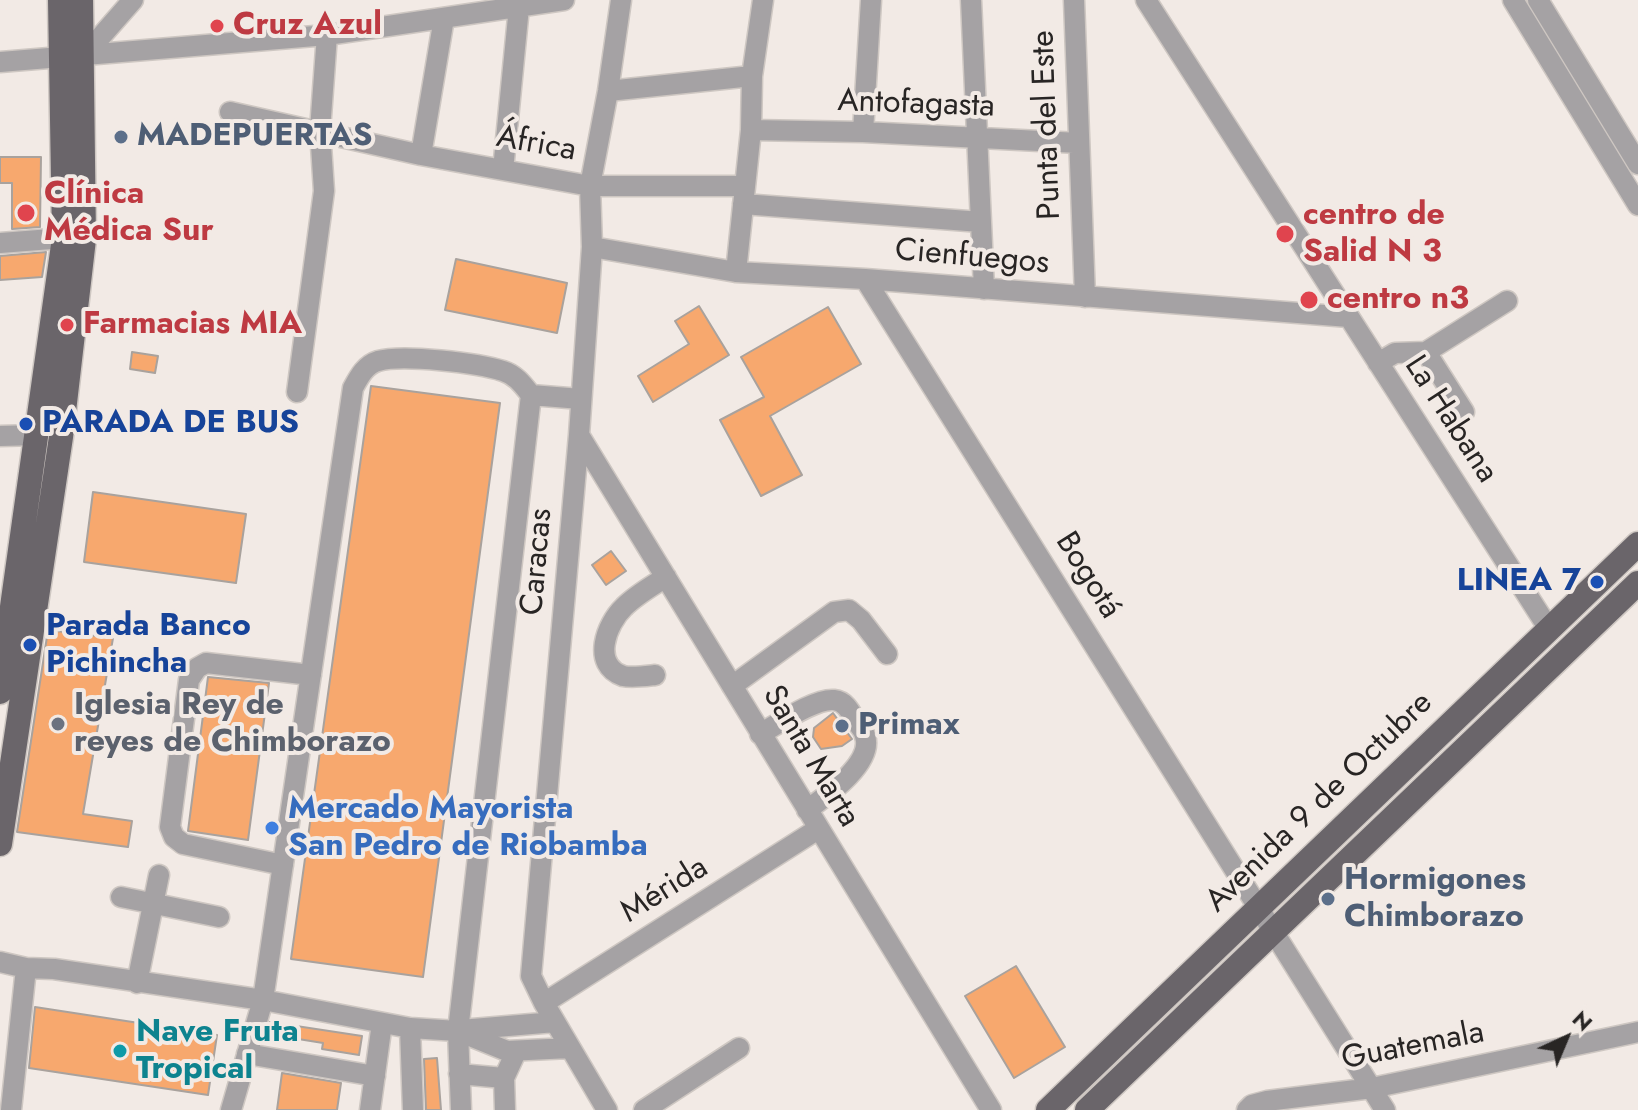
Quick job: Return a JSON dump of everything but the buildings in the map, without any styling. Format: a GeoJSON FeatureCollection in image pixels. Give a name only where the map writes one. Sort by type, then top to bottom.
{"type":"FeatureCollection","features":[{"type":"Feature","properties":{"kind":"main road"},"geometry":{"type":"LineString","coordinates":[[7,675],[61,437],[84,239],[73,58],[60,0]]}},
{"type":"Feature","properties":{"kind":"main road"},"geometry":{"type":"LineString","coordinates":[[0,844],[7,675],[64,238],[73,58],[81,0]]}},
{"type":"Feature","properties":{"kind":"main road","name":"Avenida 9 de Octubre"},"geometry":{"type":"LineString","coordinates":[[1048,1110],[1258,905],[1638,544]]}},
{"type":"Feature","properties":{"kind":"main road","name":"Avenida 9 de Octubre"},"geometry":{"type":"LineString","coordinates":[[1087,1110],[1638,583]]}},
{"type":"Feature","properties":{"kind":"street"},"geometry":{"type":"LineString","coordinates":[[73,58],[133,0]]}},
{"type":"Feature","properties":{"kind":"street"},"geometry":{"type":"LineString","coordinates":[[0,62],[327,35],[444,18],[468,7],[519,7],[564,0]]}},
{"type":"Feature","properties":{"kind":"street","name":"Caracas"},"geometry":{"type":"LineString","coordinates":[[607,1110],[531,976],[579,435],[592,247],[590,186],[621,0]]}},
{"type":"Feature","properties":{"kind":"street"},"geometry":{"type":"LineString","coordinates":[[736,272],[751,130],[752,76],[763,0]]}},
{"type":"Feature","properties":{"kind":"street"},"geometry":{"type":"LineString","coordinates":[[863,132],[871,0]]}},
{"type":"Feature","properties":{"kind":"street"},"geometry":{"type":"LineString","coordinates":[[971,0],[984,289]]}},
{"type":"Feature","properties":{"kind":"street","name":"Punta del Este"},"geometry":{"type":"LineString","coordinates":[[1074,0],[1085,297]]}},
{"type":"Feature","properties":{"kind":"street","name":"La Habana"},"geometry":{"type":"LineString","coordinates":[[1146,0],[1549,629]]}},
{"type":"Feature","properties":{"kind":"street"},"geometry":{"type":"LineString","coordinates":[[1513,0],[1638,205]]}},
{"type":"Feature","properties":{"kind":"street"},"geometry":{"type":"LineString","coordinates":[[1538,0],[1638,164]]}},
{"type":"Feature","properties":{"kind":"street"},"geometry":{"type":"LineString","coordinates":[[503,170],[519,7]]}},
{"type":"Feature","properties":{"kind":"street"},"geometry":{"type":"LineString","coordinates":[[421,155],[444,18]]}},
{"type":"Feature","properties":{"kind":"street"},"geometry":{"type":"LineString","coordinates":[[297,392],[324,191],[320,130],[327,35]]}},
{"type":"Feature","properties":{"kind":"street"},"geometry":{"type":"LineString","coordinates":[[608,91],[752,76]]}},
{"type":"Feature","properties":{"kind":"street","name":"África"},"geometry":{"type":"LineString","coordinates":[[230,112],[421,155],[590,186],[744,195],[981,222]]}},
{"type":"Feature","properties":{"kind":"street","name":"Antofagasta"},"geometry":{"type":"LineString","coordinates":[[751,130],[863,132],[1079,143]]}},
{"type":"Feature","properties":{"kind":"street"},"geometry":{"type":"LineString","coordinates":[[0,243],[64,238]]}},
{"type":"Feature","properties":{"kind":"street","name":"Cienfuegos"},"geometry":{"type":"LineString","coordinates":[[592,247],[736,272],[865,279],[1349,317]]}},
{"type":"Feature","properties":{"kind":"street","name":"Bogotá"},"geometry":{"type":"LineString","coordinates":[[865,279],[1274,930]]}},
{"type":"Feature","properties":{"kind":"street"},"geometry":{"type":"LineString","coordinates":[[1378,363],[1395,353],[1426,352],[1507,301]]}},
{"type":"Feature","properties":{"kind":"street"},"geometry":{"type":"LineString","coordinates":[[1426,352],[1464,412]]}},
{"type":"Feature","properties":{"kind":"street"},"geometry":{"type":"LineString","coordinates":[[231,1110],[263,1000],[353,388],[362,371],[376,361],[418,358],[504,371],[518,379],[531,395],[458,1031],[461,1110]]}},
{"type":"Feature","properties":{"kind":"street"},"geometry":{"type":"LineString","coordinates":[[531,395],[581,399]]}},
{"type":"Feature","properties":{"kind":"street"},"geometry":{"type":"LineString","coordinates":[[0,436],[38,435]]}},
{"type":"Feature","properties":{"kind":"street","name":"Santa Marta"},"geometry":{"type":"LineString","coordinates":[[579,435],[991,1110]]}},
{"type":"Feature","properties":{"kind":"street"},"geometry":{"type":"LineString","coordinates":[[655,675],[625,677],[612,669],[605,657],[604,639],[613,619],[625,605],[666,577]]}},
{"type":"Feature","properties":{"kind":"street"},"geometry":{"type":"LineString","coordinates":[[732,686],[834,612],[849,610],[861,620],[887,654]]}},
{"type":"Feature","properties":{"kind":"street"},"geometry":{"type":"LineString","coordinates":[[283,865],[183,844],[174,837],[170,827],[189,680],[197,668],[206,663],[311,675]]}},
{"type":"Feature","properties":{"kind":"street"},"geometry":{"type":"LineString","coordinates":[[760,734],[822,701],[836,699],[845,704],[865,735],[866,751],[856,766],[834,790],[807,810]]}},
{"type":"Feature","properties":{"kind":"street","name":"Mérida"},"geometry":{"type":"LineString","coordinates":[[544,1003],[818,829]]}},
{"type":"Feature","properties":{"kind":"street"},"geometry":{"type":"LineString","coordinates":[[137,983],[159,875]]}},
{"type":"Feature","properties":{"kind":"street"},"geometry":{"type":"LineString","coordinates":[[121,897],[219,917]]}},
{"type":"Feature","properties":{"kind":"street"},"geometry":{"type":"LineString","coordinates":[[1274,930],[1385,1110]]}},
{"type":"Feature","properties":{"kind":"street"},"geometry":{"type":"LineString","coordinates":[[0,962],[263,1000],[410,1028],[458,1031],[555,1022]]}},
{"type":"Feature","properties":{"kind":"street"},"geometry":{"type":"LineString","coordinates":[[11,1110],[26,968]]}},
{"type":"Feature","properties":{"kind":"street"},"geometry":{"type":"LineString","coordinates":[[370,1110],[382,1023]]}},
{"type":"Feature","properties":{"kind":"street"},"geometry":{"type":"LineString","coordinates":[[410,1028],[413,1110]]}},
{"type":"Feature","properties":{"kind":"street"},"geometry":{"type":"LineString","coordinates":[[458,1031],[507,1051],[570,1048]]}},
{"type":"Feature","properties":{"kind":"street","name":"Guatemala"},"geometry":{"type":"LineString","coordinates":[[1247,1110],[1252,1105],[1267,1101],[1372,1088],[1638,1032]]}},
{"type":"Feature","properties":{"kind":"street"},"geometry":{"type":"LineString","coordinates":[[644,1110],[739,1048]]}},
{"type":"Feature","properties":{"kind":"street"},"geometry":{"type":"LineString","coordinates":[[505,1110],[504,1078],[516,1052]]}},
{"type":"Feature","properties":{"kind":"street"},"geometry":{"type":"LineString","coordinates":[[247,1054],[375,1076]]}},
{"type":"Feature","properties":{"kind":"street"},"geometry":{"type":"LineString","coordinates":[[459,1074],[504,1078]]}},
{"type":"Feature","properties":{"kind":"place","name":"Cruz Azul"},"geometry":{"type":"Point","coordinates":[217,26]}},
{"type":"Feature","properties":{"kind":"place","name":"MADEPUERTAS"},"geometry":{"type":"Point","coordinates":[121,137]}},
{"type":"Feature","properties":{"kind":"place","name":"Clínica Médica Sur"},"geometry":{"type":"Point","coordinates":[26,213]}},
{"type":"Feature","properties":{"kind":"place","name":"centro de Salid N 3"},"geometry":{"type":"Point","coordinates":[1285,234]}},
{"type":"Feature","properties":{"kind":"place","name":"centro n3"},"geometry":{"type":"Point","coordinates":[1309,300]}},
{"type":"Feature","properties":{"kind":"place","name":"Farmacias MIA"},"geometry":{"type":"Point","coordinates":[67,325]}},
{"type":"Feature","properties":{"kind":"place","name":"PARADA DE BUS"},"geometry":{"type":"Point","coordinates":[26,424]}},
{"type":"Feature","properties":{"kind":"place","name":"LINEA 7"},"geometry":{"type":"Point","coordinates":[1597,582]}},
{"type":"Feature","properties":{"kind":"place","name":"Parada Banco Pichincha"},"geometry":{"type":"Point","coordinates":[30,645]}},
{"type":"Feature","properties":{"kind":"place","name":"Iglesia Rey de reyes de Chimborazo"},"geometry":{"type":"Point","coordinates":[58,724]}},
{"type":"Feature","properties":{"kind":"place","name":"Primax"},"geometry":{"type":"Point","coordinates":[842,726]}},
{"type":"Feature","properties":{"kind":"place","name":"Mercado Mayorista San Pedro de Riobamba"},"geometry":{"type":"Point","coordinates":[272,828]}},
{"type":"Feature","properties":{"kind":"place","name":"Hormigones Chimborazo"},"geometry":{"type":"Point","coordinates":[1328,899]}},
{"type":"Feature","properties":{"kind":"place","name":"Nave Fruta Tropical"},"geometry":{"type":"Point","coordinates":[120,1051]}}]}
